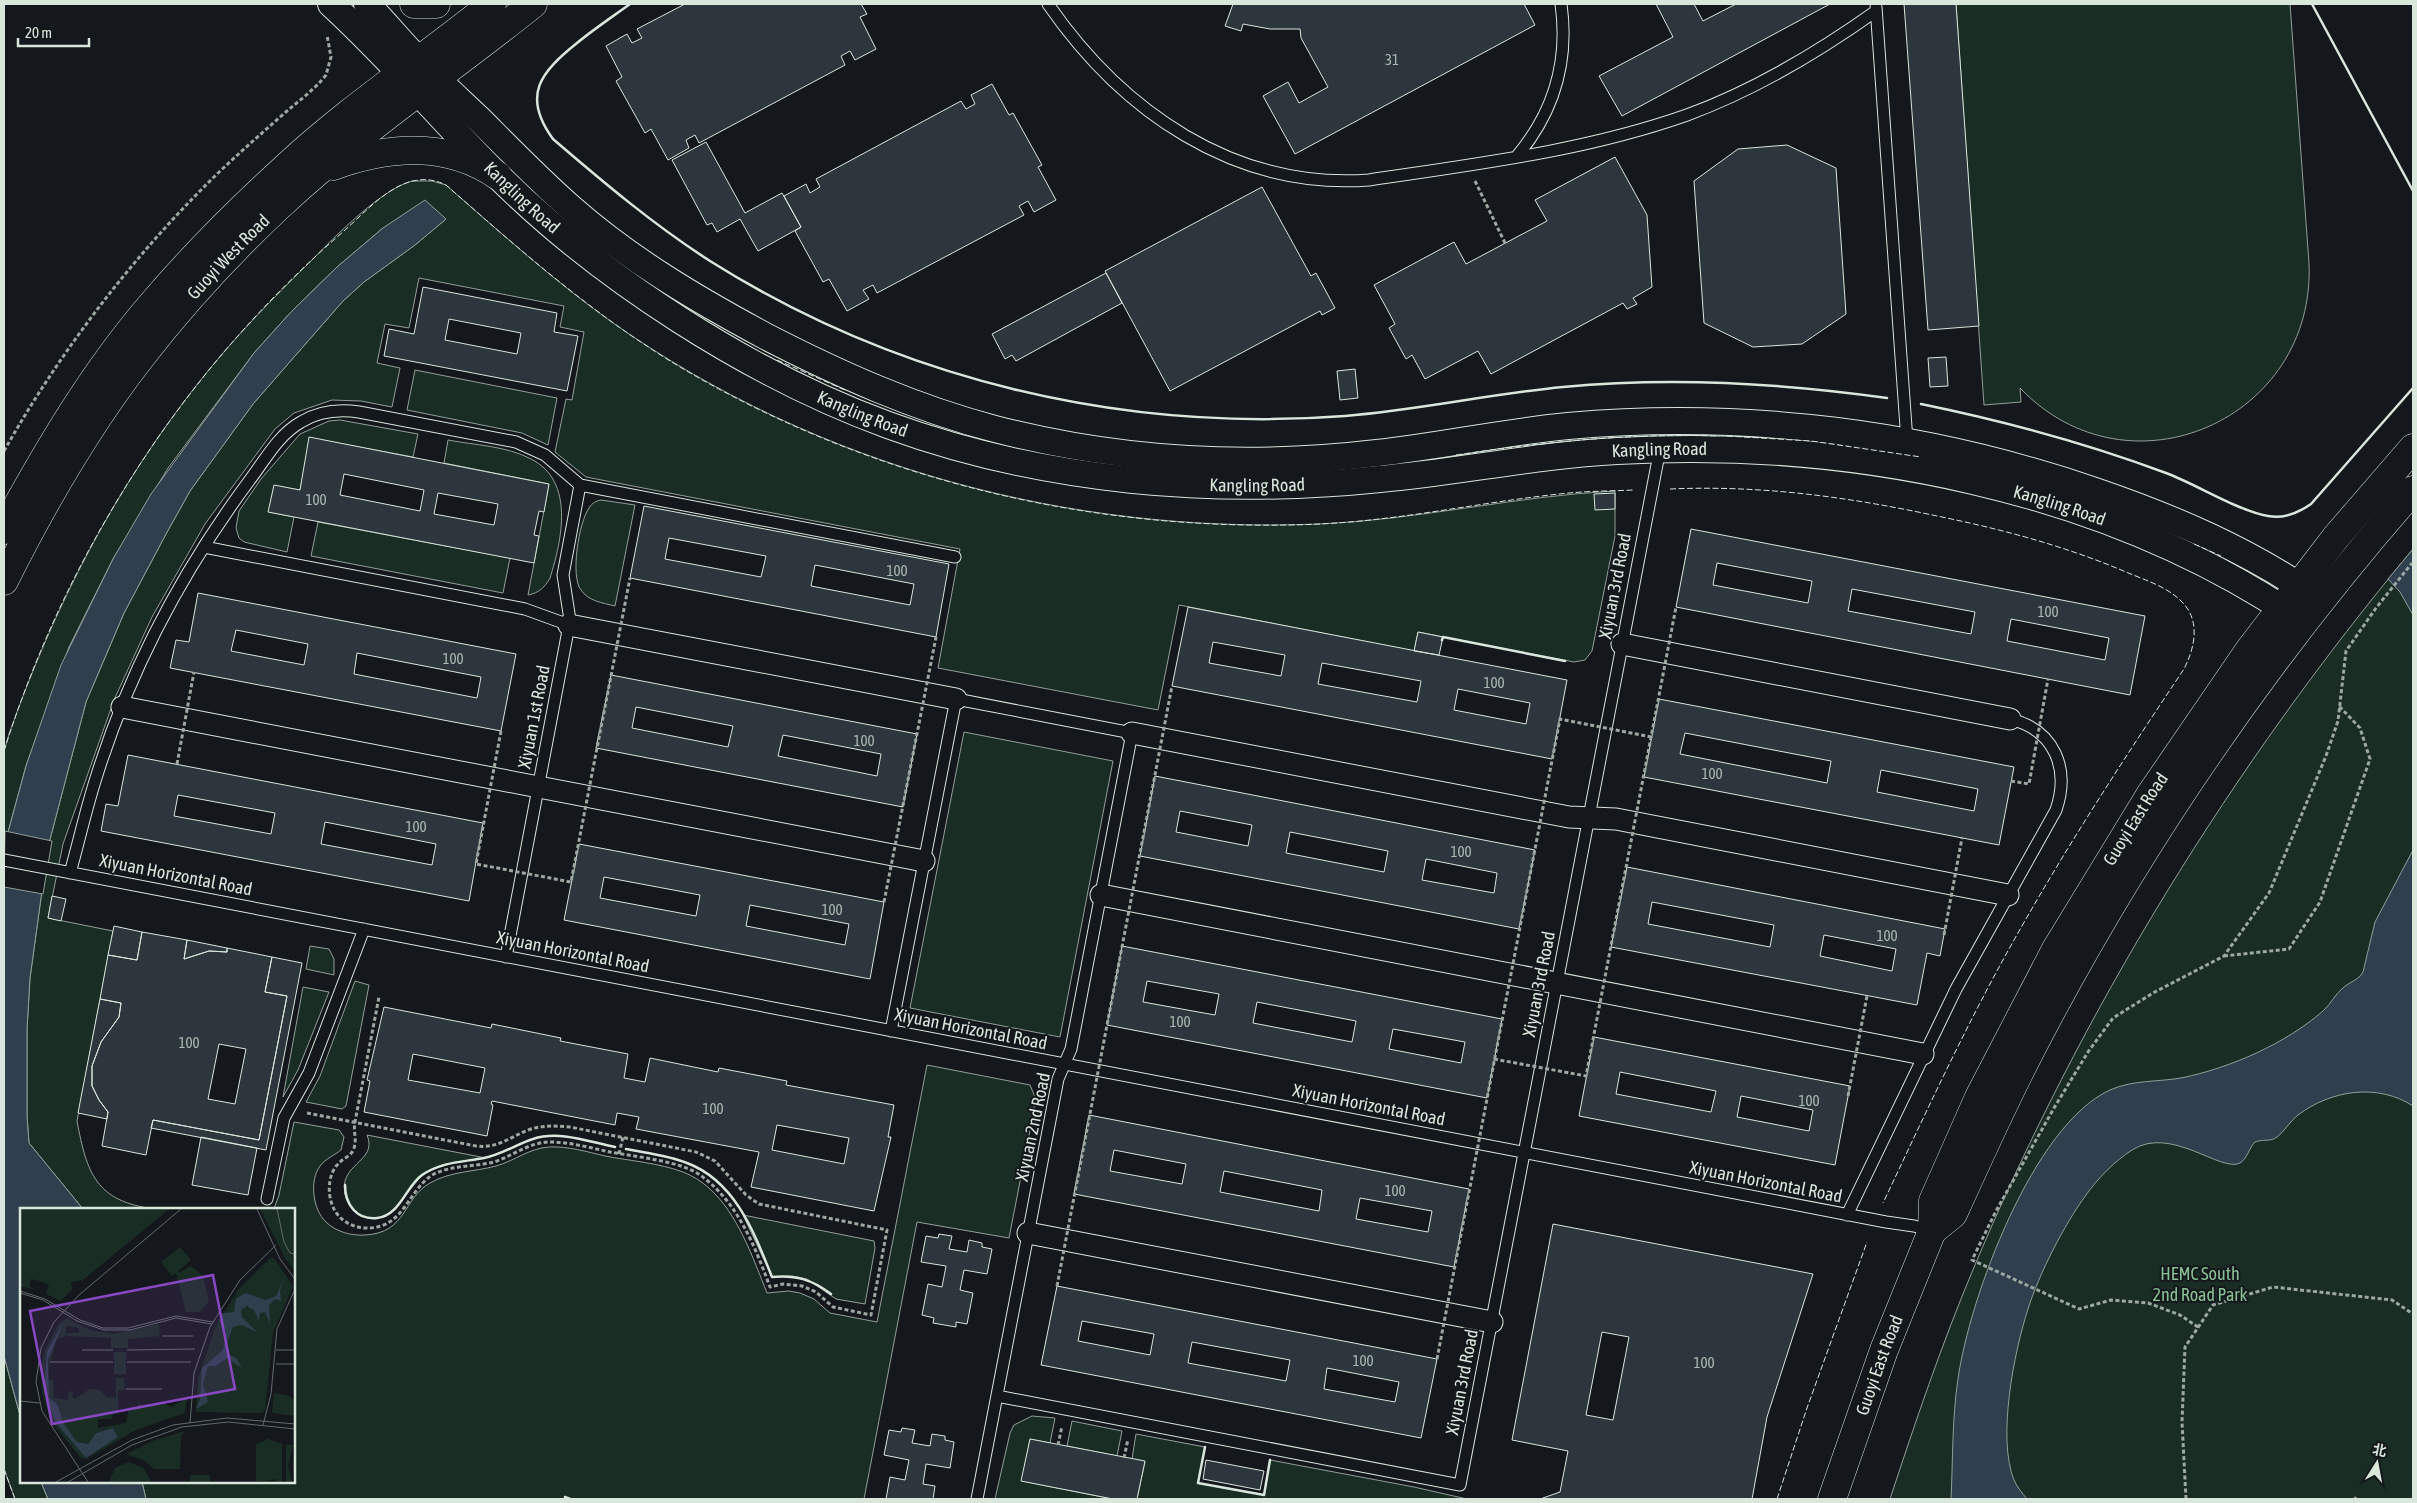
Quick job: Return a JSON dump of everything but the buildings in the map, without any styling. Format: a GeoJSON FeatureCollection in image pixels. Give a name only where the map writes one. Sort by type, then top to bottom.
{"type":"FeatureCollection","features":[{"type":"Feature","properties":{"kind":"main road"},"geometry":{"type":"LineString","coordinates":[[414,4],[436,4]]}},
{"type":"Feature","properties":{"kind":"main road","name":"Guoyi West Road"},"geometry":{"type":"LineString","coordinates":[[4,581],[69,464],[140,358],[236,248],[419,76],[492,4]]}},
{"type":"Feature","properties":{"kind":"main road","name":"Guoyi West Road"},"geometry":{"type":"LineString","coordinates":[[4,530],[29,484],[86,394],[153,303],[247,204],[286,166],[419,76],[533,4]]}},
{"type":"Feature","properties":{"kind":"main road"},"geometry":{"type":"LineString","coordinates":[[320,170],[373,155],[420,150],[461,157],[480,164],[498,176]]}},
{"type":"Feature","properties":{"kind":"main road","name":"Guoyi East Road"},"geometry":{"type":"LineString","coordinates":[[2310,593],[2336,537],[2413,448]]}},
{"type":"Feature","properties":{"kind":"main road","name":"Guoyi East Road"},"geometry":{"type":"LineString","coordinates":[[1832,1499],[1884,1350],[1932,1231],[1933,1201],[1960,1137],[2007,1041],[2056,949],[2150,795],[2234,673],[2293,615],[2310,593],[2413,490]]}},
{"type":"Feature","properties":{"kind":"street","name":"Kangling Road"},"geometry":{"type":"LineString","coordinates":[[331,4],[526,167],[572,210],[661,276],[735,320],[841,374],[888,395],[942,414],[997,429],[1105,450],[1208,460],[1269,461],[1378,453],[1512,432],[1630,422],[1687,421],[1796,426],[1907,441],[2030,470],[2138,506],[2226,543],[2310,593]]}},
{"type":"Feature","properties":{"kind":"street","name":"Kangling Road"},"geometry":{"type":"LineString","coordinates":[[367,4],[419,76],[498,176],[580,249],[692,327],[769,370],[852,411],[962,449],[1088,474],[1154,483],[1222,487],[1301,486],[1383,479],[1571,454],[1660,449],[1721,449],[1835,457],[1951,477],[2014,492],[2128,530],[2179,551],[2222,572],[2293,615]]}},
{"type":"Feature","properties":{"kind":"street"},"geometry":{"type":"LineString","coordinates":[[569,625],[956,699]]}},
{"type":"Feature","properties":{"kind":"street"},"geometry":{"type":"LineString","coordinates":[[1622,644],[2010,719]]}},
{"type":"Feature","properties":{"kind":"street"},"geometry":{"type":"LineString","coordinates":[[122,707],[924,861]]}},
{"type":"Feature","properties":{"kind":"street"},"geometry":{"type":"LineString","coordinates":[[1132,733],[1569,817],[1616,819],[2008,895]]}},
{"type":"Feature","properties":{"kind":"street"},"geometry":{"type":"LineString","coordinates":[[1101,895],[1923,1054]]}},
{"type":"Feature","properties":{"kind":"street"},"geometry":{"type":"LineString","coordinates":[[1028,1233],[1492,1322]]}},
{"type":"Feature","properties":{"kind":"lane"},"geometry":{"type":"LineString","coordinates":[[1048,4],[1088,57],[1125,94],[1182,134],[1236,160],[1291,177],[1341,182],[1369,180],[1517,156],[1612,138],[1689,114],[1744,90],[1793,65],[1876,8]]}},
{"type":"Feature","properties":{"kind":"lane"},"geometry":{"type":"LineString","coordinates":[[1517,156],[1540,126],[1556,87],[1564,30],[1561,4]]}},
{"type":"Feature","properties":{"kind":"lane"},"geometry":{"type":"LineString","coordinates":[[1876,8],[1907,441]]}},
{"type":"Feature","properties":{"kind":"lane"},"geometry":{"type":"LineString","coordinates":[[70,873],[96,778],[122,707],[173,598],[225,513],[286,432],[310,417],[329,411],[359,412],[516,442],[545,455],[580,485],[955,557]]}},
{"type":"Feature","properties":{"kind":"lane","name":"Xiyuan 3rd Road"},"geometry":{"type":"LineString","coordinates":[[997,1396],[1460,1485],[1660,449]]}},
{"type":"Feature","properties":{"kind":"lane","name":"Xiyuan 1st Road"},"geometry":{"type":"LineString","coordinates":[[506,957],[569,625],[570,612],[563,575],[580,485]]}},
{"type":"Feature","properties":{"kind":"lane"},"geometry":{"type":"LineString","coordinates":[[204,547],[525,609],[569,625]]}},
{"type":"Feature","properties":{"kind":"lane"},"geometry":{"type":"LineString","coordinates":[[892,1031],[956,699],[1132,733]]}},
{"type":"Feature","properties":{"kind":"lane"},"geometry":{"type":"LineString","coordinates":[[1847,1215],[1923,1054],[2008,895],[2052,820],[2062,787],[2060,762],[2049,743],[2033,727],[2010,719]]}},
{"type":"Feature","properties":{"kind":"lane","name":"Xiyuan 2nd Road"},"geometry":{"type":"LineString","coordinates":[[977,1499],[1058,1079],[1071,1049],[1132,733]]}},
{"type":"Feature","properties":{"kind":"lane","name":"Xiyuan Horizontal Road"},"geometry":{"type":"LineString","coordinates":[[4,860],[1847,1215],[1914,1226],[1932,1231]]}},
{"type":"Feature","properties":{"kind":"lane"},"geometry":{"type":"LineString","coordinates":[[267,1199],[282,1125],[288,1109],[309,1073],[364,929]]}},
{"type":"Feature","properties":{"kind":"path"},"geometry":{"type":"LineString","coordinates":[[4,451],[25,414],[61,360],[123,276],[177,215],[216,175],[326,75],[331,57],[328,38],[324,29]]}},
{"type":"Feature","properties":{"kind":"path"},"geometry":{"type":"LineString","coordinates":[[1467,164],[1505,243]]}},
{"type":"Feature","properties":{"kind":"path"},"geometry":{"type":"LineString","coordinates":[[2224,956],[2269,893],[2326,756],[2338,721],[2346,651],[2376,608],[2412,563]]}},
{"type":"Feature","properties":{"kind":"path"},"geometry":{"type":"LineString","coordinates":[[501,731],[476,864],[571,882],[630,578]]}},
{"type":"Feature","properties":{"kind":"path"},"geometry":{"type":"LineString","coordinates":[[1494,1059],[1586,1076],[1676,607]]}},
{"type":"Feature","properties":{"kind":"path"},"geometry":{"type":"LineString","coordinates":[[884,902],[936,637]]}},
{"type":"Feature","properties":{"kind":"path"},"geometry":{"type":"LineString","coordinates":[[177,764],[194,672]]}},
{"type":"Feature","properties":{"kind":"path"},"geometry":{"type":"LineString","coordinates":[[2011,781],[2029,784],[2048,679]]}},
{"type":"Feature","properties":{"kind":"path"},"geometry":{"type":"LineString","coordinates":[[1057,1286],[1172,686]]}},
{"type":"Feature","properties":{"kind":"path"},"geometry":{"type":"LineString","coordinates":[[2198,1327],[2180,1315],[2148,1302],[2111,1300],[2078,1309],[1972,1260],[1996,1211],[2054,1108],[2088,1052],[2113,1018],[2153,993],[2224,956],[2290,949],[2320,902],[2370,759],[2360,728],[2339,706]]}},
{"type":"Feature","properties":{"kind":"path"},"geometry":{"type":"LineString","coordinates":[[1437,1359],[1560,719],[1651,737]]}},
{"type":"Feature","properties":{"kind":"path"},"geometry":{"type":"LineString","coordinates":[[1944,934],[1962,838]]}},
{"type":"Feature","properties":{"kind":"path"},"geometry":{"type":"LineString","coordinates":[[1848,1096],[1867,996]]}},
{"type":"Feature","properties":{"kind":"path"},"geometry":{"type":"LineString","coordinates":[[288,1109],[355,1122],[485,1147],[493,1146],[531,1129],[545,1126],[570,1127],[684,1149],[706,1156],[724,1169],[746,1195],[759,1204],[887,1230],[871,1315],[833,1307],[816,1292],[802,1286],[783,1284],[770,1287],[748,1234],[714,1187],[703,1177],[681,1166],[561,1143],[542,1142],[494,1162],[447,1170],[428,1178],[417,1188],[401,1211],[388,1222],[365,1228],[349,1224],[341,1218],[332,1204],[330,1192],[334,1170],[354,1150],[355,1122],[379,997]]}},
{"type":"Feature","properties":{"kind":"path"},"geometry":{"type":"LineString","coordinates":[[620,1154],[623,1137]]}},
{"type":"Feature","properties":{"kind":"path"},"geometry":{"type":"LineString","coordinates":[[2186,1499],[2182,1422],[2185,1348],[2213,1305],[2273,1287],[2392,1300],[2413,1314]]}},
{"type":"Feature","properties":{"kind":"green space"},"geometry":{"type":"Polygon","coordinates":[[[1956,4],[2290,4],[2309,263],[2303,318],[2282,364],[2249,401],[2208,427],[2161,440],[2112,438],[2064,422],[2020,388],[2021,402],[1984,405],[1956,4]]]}},
{"type":"Feature","properties":{"kind":"green space"},"geometry":{"type":"Polygon","coordinates":[[[412,181],[432,181],[446,185],[528,256],[591,307],[692,373],[775,417],[861,453],[949,481],[1040,503],[1132,517],[1225,524],[1356,522],[1540,498],[1615,491],[1615,536],[1592,651],[1585,660],[1574,662],[1418,632],[1414,651],[1179,605],[1158,710],[938,668],[960,549],[586,477],[555,452],[566,399],[572,400],[584,332],[560,327],[564,306],[419,278],[409,328],[385,324],[377,363],[400,368],[392,407],[361,401],[332,400],[294,413],[275,429],[205,524],[152,617],[114,700],[63,844],[48,918],[113,931],[77,1121],[85,1156],[90,1170],[98,1182],[107,1192],[119,1199],[149,1208],[82,1208],[29,1143],[27,1116],[27,1029],[30,978],[48,847],[86,702],[124,613],[190,491],[253,404],[343,301],[364,282],[415,245],[446,219],[383,228],[337,267],[291,312],[254,353],[168,468],[113,559],[69,647],[26,766],[4,847],[4,751],[9,734],[46,640],[89,550],[140,464],[169,422],[212,366],[268,304],[359,215],[387,193],[412,181]]]}},
{"type":"Feature","properties":{"kind":"green space"},"geometry":{"type":"Polygon","coordinates":[[[415,370],[557,398],[548,445],[522,433],[407,410],[415,370]]]}},
{"type":"Feature","properties":{"kind":"green space"},"geometry":{"type":"Polygon","coordinates":[[[340,420],[418,434],[413,457],[310,438],[300,490],[274,486],[269,512],[294,517],[287,552],[244,542],[239,538],[236,528],[239,511],[261,479],[300,434],[329,421],[340,420]]]}},
{"type":"Feature","properties":{"kind":"green space"},"geometry":{"type":"Polygon","coordinates":[[[448,440],[512,451],[531,459],[545,469],[554,482],[560,496],[561,529],[550,578],[544,587],[538,591],[528,595],[549,484],[444,463],[448,440]]]}},
{"type":"Feature","properties":{"kind":"green space"},"geometry":{"type":"Polygon","coordinates":[[[601,500],[635,505],[615,606],[596,601],[584,594],[578,583],[576,573],[579,536],[585,515],[594,502],[601,500]]]}},
{"type":"Feature","properties":{"kind":"green space"},"geometry":{"type":"Polygon","coordinates":[[[318,522],[510,558],[503,593],[311,556],[318,522]]]}},
{"type":"Feature","properties":{"kind":"green space","name":"HEMC South 2nd Road Park"},"geometry":{"type":"Polygon","coordinates":[[[2413,549],[2413,1499],[1890,1499],[1939,1356],[1972,1272],[2015,1175],[2061,1079],[2112,986],[2166,894],[2223,804],[2283,717],[2413,549]]]}},
{"type":"Feature","properties":{"kind":"green space"},"geometry":{"type":"Polygon","coordinates":[[[964,732],[1113,761],[1060,1037],[910,1008],[964,732]]]}},
{"type":"Feature","properties":{"kind":"green space"},"geometry":{"type":"Polygon","coordinates":[[[310,946],[329,949],[334,959],[334,975],[306,969],[310,946]]]}},
{"type":"Feature","properties":{"kind":"green space"},"geometry":{"type":"Polygon","coordinates":[[[355,981],[369,985],[346,1106],[342,1109],[306,1102],[320,1076],[355,981]]]}},
{"type":"Feature","properties":{"kind":"green space"},"geometry":{"type":"Polygon","coordinates":[[[303,987],[329,992],[298,1070],[283,1097],[303,987]]]}},
{"type":"Feature","properties":{"kind":"green space"},"geometry":{"type":"Polygon","coordinates":[[[927,1065],[1030,1085],[1035,1097],[1034,1110],[1009,1238],[917,1222],[864,1499],[146,1499],[142,1483],[295,1483],[295,1208],[274,1208],[279,1195],[294,1122],[339,1130],[344,1137],[341,1150],[320,1166],[314,1179],[314,1195],[315,1203],[322,1217],[334,1228],[344,1233],[365,1235],[379,1233],[389,1228],[397,1222],[421,1189],[446,1176],[496,1166],[542,1148],[571,1148],[664,1166],[694,1177],[709,1188],[728,1210],[744,1237],[767,1293],[789,1291],[800,1293],[814,1299],[830,1313],[877,1322],[927,1065]]]}},
{"type":"Feature","properties":{"kind":"green space"},"geometry":{"type":"Polygon","coordinates":[[[367,1135],[486,1158],[436,1167],[414,1184],[393,1210],[384,1216],[374,1218],[363,1217],[357,1214],[351,1207],[346,1198],[344,1186],[346,1177],[367,1152],[369,1144],[367,1135]]]}},
{"type":"Feature","properties":{"kind":"green space"},"geometry":{"type":"Polygon","coordinates":[[[743,1215],[874,1241],[875,1248],[865,1304],[836,1299],[807,1279],[792,1276],[772,1277],[743,1215]]]}},
{"type":"Feature","properties":{"kind":"green space"},"geometry":{"type":"Polygon","coordinates":[[[4,1356],[20,1415],[20,1483],[41,1483],[48,1499],[15,1499],[4,1469],[4,1356]]]}},
{"type":"Feature","properties":{"kind":"green space"},"geometry":{"type":"Polygon","coordinates":[[[1032,1416],[1055,1418],[1050,1443],[1030,1439],[1022,1481],[1113,1499],[995,1499],[1010,1433],[1014,1425],[1032,1416]]]}},
{"type":"Feature","properties":{"kind":"green space"},"geometry":{"type":"Polygon","coordinates":[[[1072,1421],[1122,1431],[1117,1456],[1067,1446],[1072,1421]]]}},
{"type":"Feature","properties":{"kind":"green space"},"geometry":{"type":"Polygon","coordinates":[[[1136,1434],[1205,1447],[1198,1483],[1264,1495],[1270,1460],[1467,1499],[1137,1499],[1145,1462],[1132,1459],[1136,1434]]]}},
{"type":"Feature","properties":{"kind":"water"},"geometry":{"type":"Polygon","coordinates":[[[425,200],[446,219],[415,245],[364,282],[343,301],[253,404],[190,491],[124,613],[86,702],[48,847],[30,978],[27,1029],[27,1116],[29,1143],[82,1208],[20,1208],[20,1415],[4,1356],[4,847],[26,766],[61,665],[113,559],[151,494],[254,353],[291,312],[337,267],[383,228],[425,200]]]}},
{"type":"Feature","properties":{"kind":"water"},"geometry":{"type":"Polygon","coordinates":[[[2413,549],[2413,615],[2400,592],[2388,579],[2413,549]]]}},
{"type":"Feature","properties":{"kind":"water"},"geometry":{"type":"Polygon","coordinates":[[[2413,850],[2413,1106],[2385,1094],[2355,1092],[2340,1095],[2311,1106],[2292,1120],[2275,1139],[2255,1142],[2240,1163],[2221,1162],[2194,1151],[2163,1143],[2147,1144],[2132,1150],[2119,1159],[2096,1182],[2069,1221],[2039,1281],[2023,1327],[2009,1395],[2007,1442],[2009,1462],[2014,1480],[2027,1499],[1951,1499],[1956,1394],[1965,1345],[1976,1305],[2009,1218],[2031,1176],[2055,1139],[2082,1109],[2110,1090],[2136,1083],[2181,1078],[2219,1068],[2274,1044],[2292,1034],[2323,1011],[2340,990],[2363,972],[2375,922],[2413,850]]]}},
{"type":"Feature","properties":{"kind":"water"},"geometry":{"type":"Polygon","coordinates":[[[41,1483],[142,1483],[146,1499],[48,1499],[41,1483]]]}},
{"type":"Feature","properties":{"kind":"pier"},"geometry":{"type":"Polygon","coordinates":[[[5,831],[52,841],[43,894],[4,887],[5,831]]]}},
{"type":"Feature","properties":{"kind":"fence"},"geometry":{"type":"LineString","coordinates":[[4,751],[30,677],[61,605],[97,535],[138,467],[183,403],[233,342],[286,284],[378,200],[403,184],[417,180],[431,180],[446,185],[559,282],[618,326],[680,367],[753,407],[830,441],[908,469],[988,492],[1070,509],[1153,520],[1236,525],[1351,522],[1414,515],[1538,496],[1577,492],[1634,490]]}},
{"type":"Feature","properties":{"kind":"fence"},"geometry":{"type":"LineString","coordinates":[[777,360],[847,391]]}},
{"type":"Feature","properties":{"kind":"fence"},"geometry":{"type":"LineString","coordinates":[[1456,455],[1521,446],[1620,437],[1719,436]]}},
{"type":"Feature","properties":{"kind":"fence"},"geometry":{"type":"LineString","coordinates":[[1727,436],[1811,441],[1921,457]]}},
{"type":"Feature","properties":{"kind":"fence"},"geometry":{"type":"LineString","coordinates":[[1670,489],[1738,489],[1805,494],[1904,509],[1985,527],[2033,539],[2080,554],[2152,582],[2177,597],[2189,611],[2192,618],[2194,640],[2184,669],[2091,811],[2046,884],[2004,958],[1972,1018],[1883,1203]]}},
{"type":"Feature","properties":{"kind":"fence"},"geometry":{"type":"LineString","coordinates":[[2194,544],[2221,556]]}},
{"type":"Feature","properties":{"kind":"fence"},"geometry":{"type":"LineString","coordinates":[[1777,1499],[1807,1408],[1867,1242]]}},
{"type":"Feature","properties":{"kind":"fence"},"geometry":{"type":"LineString","coordinates":[[4,1469],[15,1499]]}},
{"type":"Feature","properties":{"kind":"wall"},"geometry":{"type":"LineString","coordinates":[[630,4],[577,43],[545,75],[537,97],[538,110],[543,123],[553,139],[649,218],[710,261],[782,303],[858,338],[935,367],[1015,390],[1096,406],[1178,416],[1261,419],[1345,416],[1536,390],[1644,382],[1766,385],[1887,398]]}},
{"type":"Feature","properties":{"kind":"wall"},"geometry":{"type":"LineString","coordinates":[[2312,4],[2413,191]]}},
{"type":"Feature","properties":{"kind":"wall"},"geometry":{"type":"LineString","coordinates":[[1921,404],[2014,425],[2075,442],[2166,473],[2256,513],[2279,517],[2296,513],[2311,504],[2413,388]]}},
{"type":"Feature","properties":{"kind":"wall"},"geometry":{"type":"LineString","coordinates":[[1442,640],[1443,637],[1565,661]]}},
{"type":"Feature","properties":{"kind":"wall"},"geometry":{"type":"LineString","coordinates":[[345,1185],[347,1199],[354,1210],[358,1214],[377,1218],[391,1212],[416,1180],[437,1167],[490,1157],[527,1141],[543,1137],[564,1136],[615,1147]]}},
{"type":"Feature","properties":{"kind":"wall"},"geometry":{"type":"LineString","coordinates":[[626,1149],[672,1158],[704,1171],[718,1182],[741,1210],[758,1243],[772,1277],[803,1279],[831,1294]]}},
{"type":"Feature","properties":{"kind":"wall"},"geometry":{"type":"LineString","coordinates":[[1205,1447],[1198,1483],[1264,1495],[1270,1460]]}},
{"type":"Feature","properties":{"kind":"wall"},"geometry":{"type":"LineString","coordinates":[[565,1499],[565,1497],[570,1499]]}}]}
